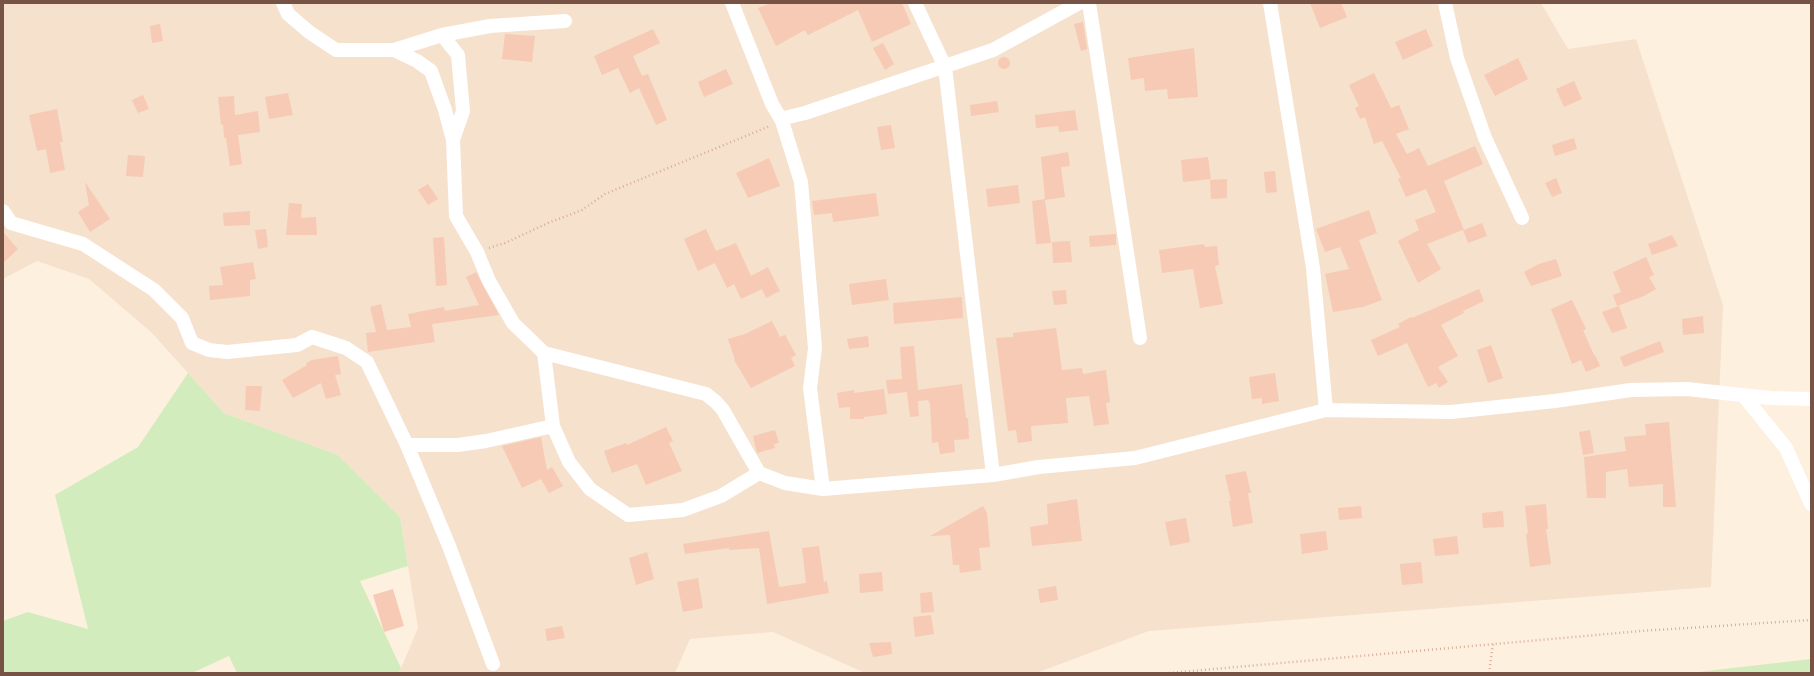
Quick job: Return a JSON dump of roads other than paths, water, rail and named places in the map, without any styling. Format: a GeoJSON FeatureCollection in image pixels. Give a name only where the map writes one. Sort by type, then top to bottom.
{"type":"FeatureCollection","features":[{"type":"Feature","properties":{"kind":"street"},"geometry":{"type":"LineString","coordinates":[[283,3],[288,14],[293,19],[336,50],[394,50],[442,35],[490,26],[565,21]]}},
{"type":"Feature","properties":{"kind":"street"},"geometry":{"type":"LineString","coordinates":[[732,3],[772,104],[782,121],[801,182],[815,348],[810,388],[823,489]]}},
{"type":"Feature","properties":{"kind":"street"},"geometry":{"type":"LineString","coordinates":[[915,3],[946,67],[993,475]]}},
{"type":"Feature","properties":{"kind":"street"},"geometry":{"type":"LineString","coordinates":[[782,121],[784,118],[805,113],[993,50],[1079,3]]}},
{"type":"Feature","properties":{"kind":"street"},"geometry":{"type":"LineString","coordinates":[[1090,3],[1140,338]]}},
{"type":"Feature","properties":{"kind":"street"},"geometry":{"type":"LineString","coordinates":[[1270,3],[1313,268],[1326,410]]}},
{"type":"Feature","properties":{"kind":"street"},"geometry":{"type":"LineString","coordinates":[[1445,3],[1457,58],[1485,138],[1522,218]]}},
{"type":"Feature","properties":{"kind":"street"},"geometry":{"type":"LineString","coordinates":[[442,35],[458,55],[463,111],[453,140]]}},
{"type":"Feature","properties":{"kind":"street"},"geometry":{"type":"LineString","coordinates":[[394,50],[417,61],[431,71],[445,110],[453,140],[456,216],[477,252],[489,281],[513,323],[544,353],[706,394],[723,410],[759,473],[785,483],[823,489],[993,475],[1039,467],[1135,458],[1326,410],[1451,412],[1555,401],[1631,390],[1687,389],[1743,395],[1811,399]]}},
{"type":"Feature","properties":{"kind":"street"},"geometry":{"type":"LineString","coordinates":[[3,211],[11,223],[83,244],[154,290],[182,318],[192,343],[210,350],[227,352],[297,344],[312,337],[346,348],[366,362],[407,445],[448,546],[493,664]]}},
{"type":"Feature","properties":{"kind":"street"},"geometry":{"type":"LineString","coordinates":[[544,353],[553,426],[569,462],[590,489],[628,516],[684,510],[721,496],[759,473]]}},
{"type":"Feature","properties":{"kind":"street"},"geometry":{"type":"LineString","coordinates":[[1743,395],[1786,448],[1811,504]]}},
{"type":"Feature","properties":{"kind":"street"},"geometry":{"type":"LineString","coordinates":[[407,445],[458,445],[486,441],[553,426]]}}]}
